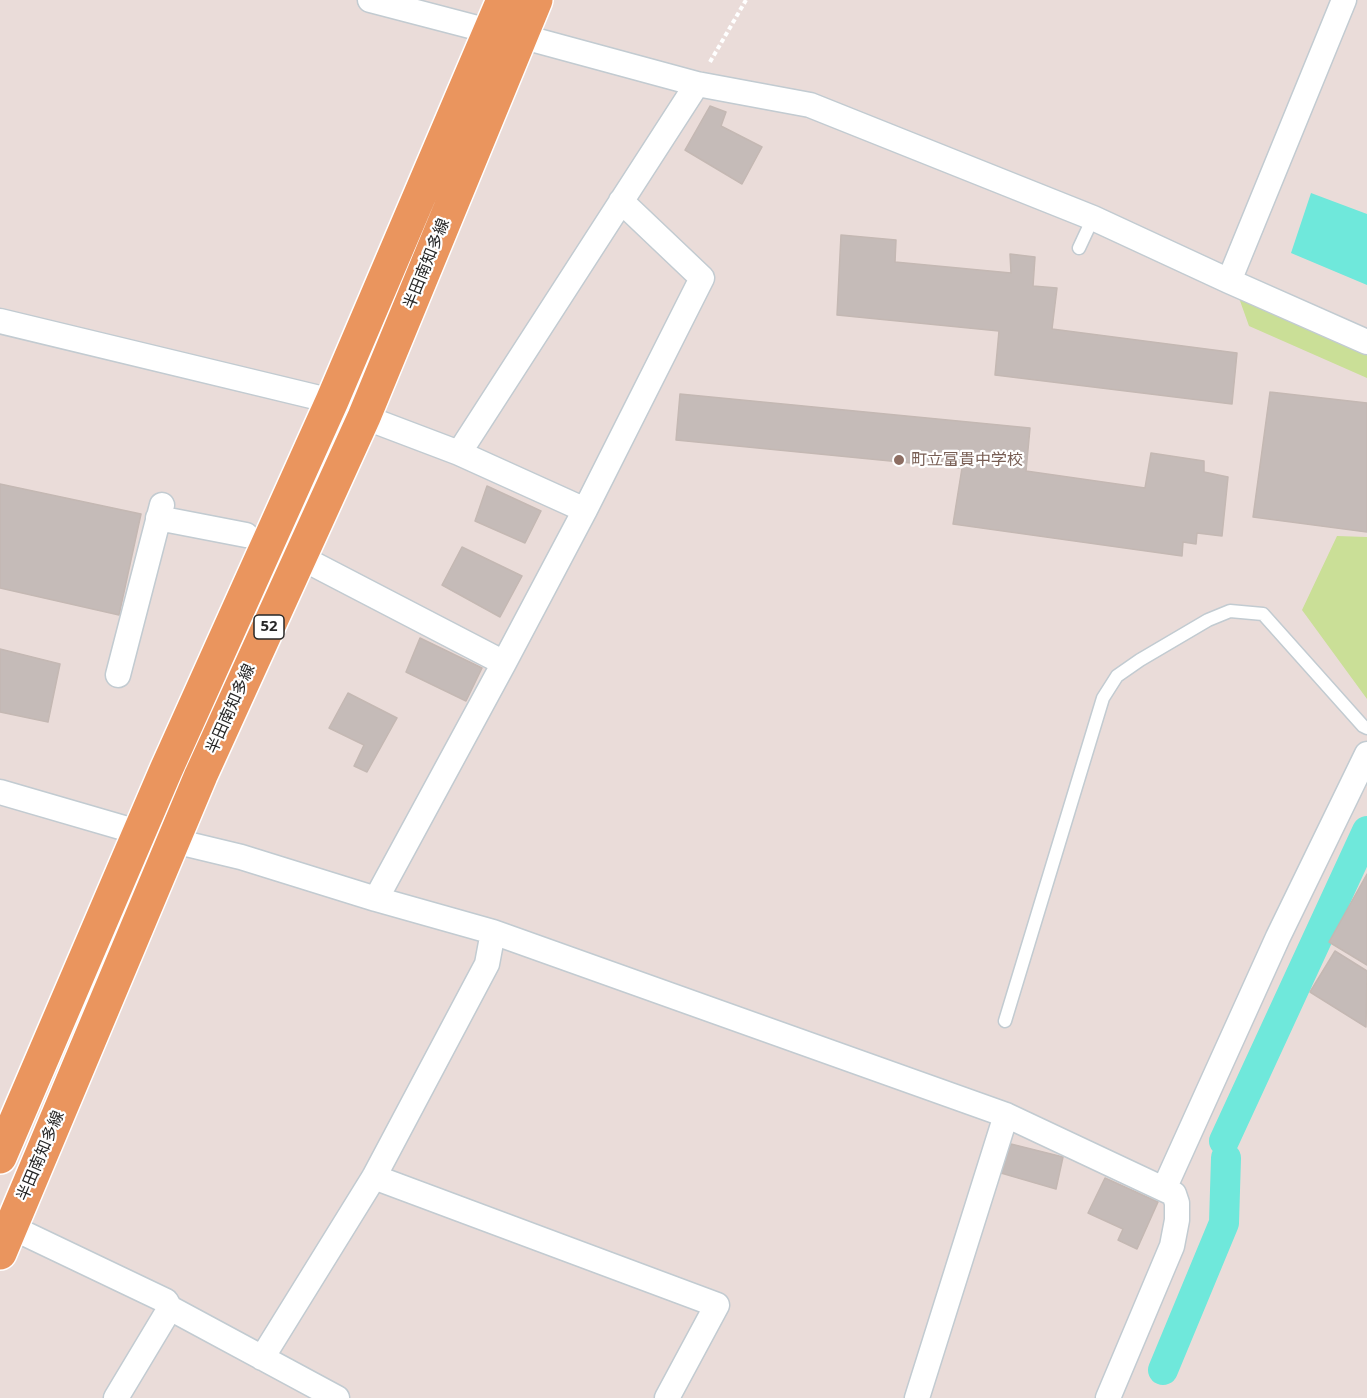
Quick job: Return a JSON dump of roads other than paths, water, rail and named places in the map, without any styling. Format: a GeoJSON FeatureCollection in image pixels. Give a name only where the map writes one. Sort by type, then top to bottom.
{"type":"FeatureCollection","features":[{"type":"Feature","properties":{"kind":"main road","name":"半田南知多線"},"geometry":{"type":"LineString","coordinates":[[6,1240],[173,840],[364,417],[505,33],[503,0]]}},
{"type":"Feature","properties":{"kind":"main road","name":"半田南知多線"},"geometry":{"type":"LineString","coordinates":[[0,1157],[141,834],[166,770],[332,401],[505,33],[536,0]]}},
{"type":"Feature","properties":{"kind":"street"},"geometry":{"type":"LineString","coordinates":[[370,0],[697,84],[810,105],[1093,218],[1367,342]]}},
{"type":"Feature","properties":{"kind":"street"},"geometry":{"type":"LineString","coordinates":[[1229,281],[1344,0]]}},
{"type":"Feature","properties":{"kind":"street"},"geometry":{"type":"LineString","coordinates":[[459,453],[697,84]]}},
{"type":"Feature","properties":{"kind":"street"},"geometry":{"type":"LineString","coordinates":[[376,899],[585,510],[702,278],[621,201]]}},
{"type":"Feature","properties":{"kind":"street"},"geometry":{"type":"LineString","coordinates":[[0,321],[332,401]]}},
{"type":"Feature","properties":{"kind":"street"},"geometry":{"type":"LineString","coordinates":[[364,417],[459,453],[585,510]]}},
{"type":"Feature","properties":{"kind":"street"},"geometry":{"type":"LineString","coordinates":[[118,675],[160,512],[246,535]]}},
{"type":"Feature","properties":{"kind":"street"},"geometry":{"type":"LineString","coordinates":[[300,557],[504,663]]}},
{"type":"Feature","properties":{"kind":"street"},"geometry":{"type":"LineString","coordinates":[[1164,1189],[1278,938],[1367,754]]}},
{"type":"Feature","properties":{"kind":"street"},"geometry":{"type":"LineString","coordinates":[[0,792],[141,834],[241,857],[493,932],[1006,1115],[1174,1194],[1177,1203],[1177,1221],[1172,1246],[1108,1398]]}},
{"type":"Feature","properties":{"kind":"street"},"geometry":{"type":"LineString","coordinates":[[262,1358],[374,1177],[487,964],[493,932]]}},
{"type":"Feature","properties":{"kind":"street"},"geometry":{"type":"LineString","coordinates":[[917,1398],[1006,1115]]}},
{"type":"Feature","properties":{"kind":"street"},"geometry":{"type":"LineString","coordinates":[[374,1177],[717,1305],[667,1398]]}},
{"type":"Feature","properties":{"kind":"street"},"geometry":{"type":"LineString","coordinates":[[6,1240],[166,1301],[170,1308],[337,1398]]}},
{"type":"Feature","properties":{"kind":"street"},"geometry":{"type":"LineString","coordinates":[[116,1398],[170,1308]]}},
{"type":"Feature","properties":{"kind":"lane"},"geometry":{"type":"LineString","coordinates":[[1079,248],[1093,218]]}},
{"type":"Feature","properties":{"kind":"lane"},"geometry":{"type":"LineString","coordinates":[[1005,1021],[1103,698],[1117,676],[1208,620],[1230,611],[1263,615],[1367,728]]}},
{"type":"Feature","properties":{"kind":"water"},"geometry":{"type":"Polygon","coordinates":[[[1311,193],[1367,214],[1367,285],[1291,253],[1311,193]]]}},
{"type":"Feature","properties":{"kind":"waterway"},"geometry":{"type":"LineString","coordinates":[[1224,1141],[1367,831]]}},
{"type":"Feature","properties":{"kind":"waterway"},"geometry":{"type":"LineString","coordinates":[[1163,1370],[1224,1223],[1226,1158]]}},
{"type":"Feature","properties":{"kind":"place","name":"町立富貴中学校"},"geometry":{"type":"Point","coordinates":[899,460]}}]}
